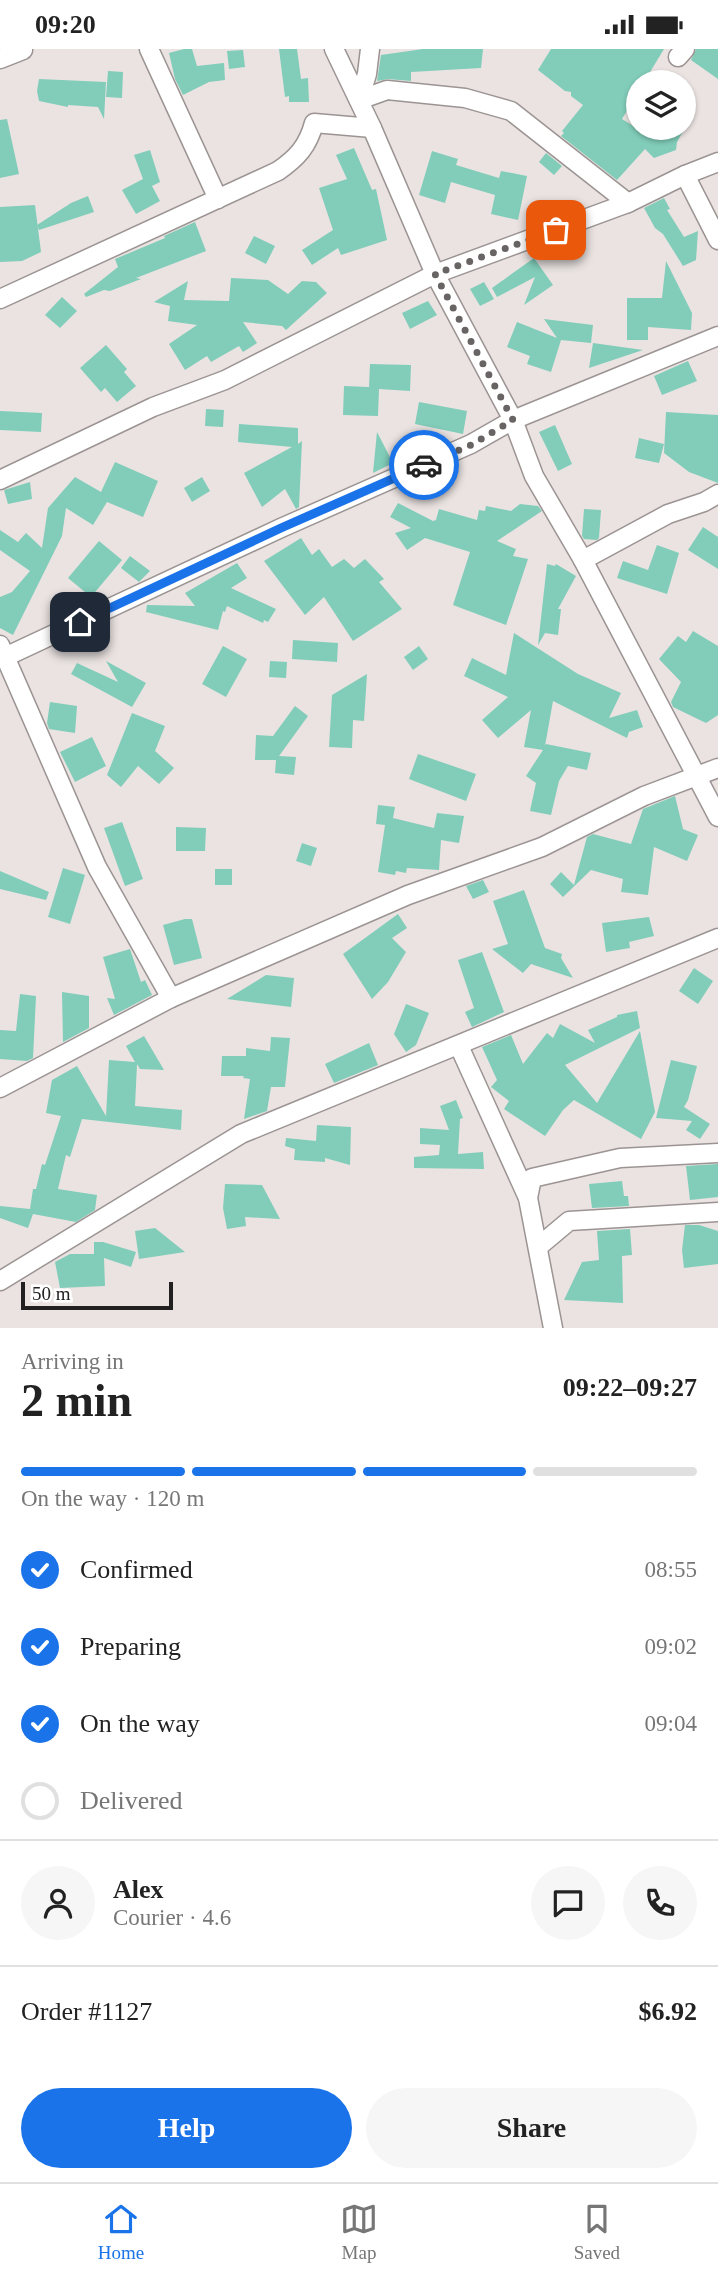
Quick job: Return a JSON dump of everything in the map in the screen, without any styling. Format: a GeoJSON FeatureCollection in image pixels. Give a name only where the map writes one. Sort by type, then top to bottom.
{"type":"FeatureCollection","features":[{"type":"Feature","properties":{"kind":"street"},"geometry":{"type":"LineString","coordinates":[[149,49],[218,199]]}},
{"type":"Feature","properties":{"kind":"street"},"geometry":{"type":"LineString","coordinates":[[334,49],[373,128],[435,274],[513,420],[534,476],[583,560],[718,817]]}},
{"type":"Feature","properties":{"kind":"street"},"geometry":{"type":"LineString","coordinates":[[359,100],[367,74],[370,49]]}},
{"type":"Feature","properties":{"kind":"street"},"geometry":{"type":"LineString","coordinates":[[0,59],[23,50]]}},
{"type":"Feature","properties":{"kind":"street"},"geometry":{"type":"LineString","coordinates":[[359,100],[387,90],[465,98],[511,111],[628,203]]}},
{"type":"Feature","properties":{"kind":"street"},"geometry":{"type":"LineString","coordinates":[[0,299],[278,171],[295,159],[310,140],[314,123],[373,128]]}},
{"type":"Feature","properties":{"kind":"street"},"geometry":{"type":"LineString","coordinates":[[0,480],[153,407],[225,380],[435,274],[628,203],[718,162]]}},
{"type":"Feature","properties":{"kind":"street"},"geometry":{"type":"LineString","coordinates":[[685,175],[718,240]]}},
{"type":"Feature","properties":{"kind":"street"},"geometry":{"type":"LineString","coordinates":[[172,998],[97,867],[2,651],[471,445],[513,420],[718,336]]}},
{"type":"Feature","properties":{"kind":"street"},"geometry":{"type":"LineString","coordinates":[[583,560],[668,514],[704,502],[718,494]]}},
{"type":"Feature","properties":{"kind":"street"},"geometry":{"type":"LineString","coordinates":[[0,1088],[172,998],[408,895],[542,847],[644,796],[698,778],[718,768]]}},
{"type":"Feature","properties":{"kind":"street"},"geometry":{"type":"LineString","coordinates":[[0,1281],[242,1134],[718,938]]}},
{"type":"Feature","properties":{"kind":"street"},"geometry":{"type":"LineString","coordinates":[[459,1046],[528,1198],[553,1328]]}},
{"type":"Feature","properties":{"kind":"street"},"geometry":{"type":"LineString","coordinates":[[528,1198],[532,1178],[620,1158],[718,1153]]}},
{"type":"Feature","properties":{"kind":"street"},"geometry":{"type":"LineString","coordinates":[[538,1247],[569,1221],[718,1212]]}},
{"type":"Feature","properties":{"kind":"building"},"geometry":{"type":"Polygon","coordinates":[[[192,49],[197,66],[224,63],[225,80],[209,82],[183,95],[175,79],[169,53],[192,49]]]}},
{"type":"Feature","properties":{"kind":"building"},"geometry":{"type":"Polygon","coordinates":[[[279,49],[297,49],[301,79],[308,78],[309,102],[289,102],[289,96],[285,97],[279,49]]]}},
{"type":"Feature","properties":{"kind":"building"},"geometry":{"type":"Polygon","coordinates":[[[423,49],[483,49],[481,68],[411,72],[411,81],[377,81],[381,55],[423,49]]]}},
{"type":"Feature","properties":{"kind":"building"},"geometry":{"type":"Polygon","coordinates":[[[551,49],[664,49],[651,70],[626,70],[626,112],[622,119],[626,121],[626,140],[678,140],[676,150],[654,158],[645,149],[617,180],[561,136],[583,105],[571,96],[571,92],[565,91],[538,70],[551,49]]]}},
{"type":"Feature","properties":{"kind":"building"},"geometry":{"type":"Polygon","coordinates":[[[696,49],[718,49],[718,79],[691,60],[696,49]]]}},
{"type":"Feature","properties":{"kind":"building"},"geometry":{"type":"Polygon","coordinates":[[[243,50],[245,67],[229,69],[227,51],[243,50]]]}},
{"type":"Feature","properties":{"kind":"building"},"geometry":{"type":"Polygon","coordinates":[[[108,71],[123,72],[122,98],[106,97],[108,71]]]}},
{"type":"Feature","properties":{"kind":"building"},"geometry":{"type":"Polygon","coordinates":[[[39,79],[106,82],[104,119],[98,107],[68,107],[39,101],[39,79]]]}},
{"type":"Feature","properties":{"kind":"building"},"geometry":{"type":"Polygon","coordinates":[[[7,119],[19,174],[0,178],[0,120],[7,119]]]}},
{"type":"Feature","properties":{"kind":"building"},"geometry":{"type":"Polygon","coordinates":[[[354,148],[372,190],[376,189],[387,240],[341,255],[338,248],[312,265],[302,250],[333,230],[319,188],[347,179],[336,155],[354,148]]]}},
{"type":"Feature","properties":{"kind":"building"},"geometry":{"type":"Polygon","coordinates":[[[150,150],[160,182],[152,186],[160,201],[136,214],[122,190],[143,179],[134,155],[150,150]]]}},
{"type":"Feature","properties":{"kind":"building"},"geometry":{"type":"Polygon","coordinates":[[[432,151],[458,159],[456,165],[499,178],[501,171],[527,176],[518,220],[491,214],[495,195],[451,182],[445,203],[419,195],[432,151]]]}},
{"type":"Feature","properties":{"kind":"building"},"geometry":{"type":"Polygon","coordinates":[[[546,153],[562,166],[554,175],[539,162],[546,153]]]}},
{"type":"Feature","properties":{"kind":"building"},"geometry":{"type":"Polygon","coordinates":[[[88,196],[94,212],[39,230],[37,225],[71,203],[88,196]]]}},
{"type":"Feature","properties":{"kind":"building"},"geometry":{"type":"Polygon","coordinates":[[[664,198],[670,209],[667,210],[684,237],[698,231],[696,260],[683,266],[644,208],[664,198]]]}},
{"type":"Feature","properties":{"kind":"building"},"geometry":{"type":"Polygon","coordinates":[[[35,205],[41,252],[22,261],[0,262],[0,207],[35,205]]]}},
{"type":"Feature","properties":{"kind":"building"},"geometry":{"type":"Polygon","coordinates":[[[195,222],[206,251],[110,291],[104,290],[86,297],[84,294],[118,267],[115,259],[195,222]]]}},
{"type":"Feature","properties":{"kind":"building"},"geometry":{"type":"Polygon","coordinates":[[[254,236],[275,246],[266,264],[245,253],[254,236]]]}},
{"type":"Feature","properties":{"kind":"building"},"geometry":{"type":"Polygon","coordinates":[[[534,258],[553,285],[524,305],[535,277],[497,297],[492,288],[534,258]]]}},
{"type":"Feature","properties":{"kind":"building"},"geometry":{"type":"Polygon","coordinates":[[[666,261],[692,313],[691,330],[648,327],[648,340],[627,340],[627,298],[662,298],[666,261]]]}},
{"type":"Feature","properties":{"kind":"building"},"geometry":{"type":"Polygon","coordinates":[[[231,278],[268,280],[288,294],[302,281],[316,282],[327,293],[286,330],[282,326],[243,322],[257,343],[243,352],[239,346],[211,362],[207,356],[185,370],[169,344],[197,325],[168,321],[170,306],[154,302],[188,281],[184,300],[229,301],[231,278]]]}},
{"type":"Feature","properties":{"kind":"building"},"geometry":{"type":"Polygon","coordinates":[[[484,282],[494,299],[480,306],[470,289],[484,282]]]}},
{"type":"Feature","properties":{"kind":"building"},"geometry":{"type":"Polygon","coordinates":[[[62,297],[77,311],[60,328],[45,315],[62,297]]]}},
{"type":"Feature","properties":{"kind":"building"},"geometry":{"type":"Polygon","coordinates":[[[428,301],[437,315],[410,329],[402,313],[428,301]]]}},
{"type":"Feature","properties":{"kind":"building"},"geometry":{"type":"Polygon","coordinates":[[[544,319],[593,325],[591,343],[561,340],[551,372],[527,364],[530,356],[507,347],[517,322],[557,338],[544,319]]]}},
{"type":"Feature","properties":{"kind":"building"},"geometry":{"type":"Polygon","coordinates":[[[593,343],[643,350],[589,368],[593,343]]]}},
{"type":"Feature","properties":{"kind":"building"},"geometry":{"type":"Polygon","coordinates":[[[106,345],[127,369],[124,372],[136,386],[117,402],[105,388],[101,392],[80,368],[106,345]]]}},
{"type":"Feature","properties":{"kind":"building"},"geometry":{"type":"Polygon","coordinates":[[[688,361],[697,381],[662,395],[654,376],[688,361]]]}},
{"type":"Feature","properties":{"kind":"building"},"geometry":{"type":"Polygon","coordinates":[[[370,364],[411,365],[410,391],[379,389],[378,416],[343,415],[344,386],[369,387],[370,364]]]}},
{"type":"Feature","properties":{"kind":"building"},"geometry":{"type":"Polygon","coordinates":[[[419,402],[467,411],[463,434],[415,424],[419,402]]]}},
{"type":"Feature","properties":{"kind":"building"},"geometry":{"type":"Polygon","coordinates":[[[206,409],[224,410],[223,427],[205,426],[206,409]]]}},
{"type":"Feature","properties":{"kind":"building"},"geometry":{"type":"Polygon","coordinates":[[[0,411],[42,413],[41,432],[0,430],[0,411]]]}},
{"type":"Feature","properties":{"kind":"building"},"geometry":{"type":"Polygon","coordinates":[[[666,412],[718,415],[718,483],[689,472],[664,453],[666,412]]]}},
{"type":"Feature","properties":{"kind":"building"},"geometry":{"type":"Polygon","coordinates":[[[239,424],[298,428],[298,444],[302,441],[299,507],[296,509],[285,489],[262,507],[244,473],[292,447],[238,442],[239,424]]]}},
{"type":"Feature","properties":{"kind":"building"},"geometry":{"type":"Polygon","coordinates":[[[555,425],[572,464],[558,471],[539,432],[555,425]]]}},
{"type":"Feature","properties":{"kind":"building"},"geometry":{"type":"Polygon","coordinates":[[[377,432],[393,463],[373,473],[377,432]]]}},
{"type":"Feature","properties":{"kind":"building"},"geometry":{"type":"Polygon","coordinates":[[[639,438],[664,444],[659,463],[635,458],[639,438]]]}},
{"type":"Feature","properties":{"kind":"building"},"geometry":{"type":"Polygon","coordinates":[[[115,462],[158,481],[143,517],[107,502],[93,525],[66,508],[62,536],[13,635],[0,628],[0,597],[12,592],[30,571],[0,550],[0,530],[18,542],[26,533],[42,548],[48,508],[75,477],[101,492],[115,462]]]}},
{"type":"Feature","properties":{"kind":"building"},"geometry":{"type":"Polygon","coordinates":[[[202,477],[210,491],[192,502],[184,488],[202,477]]]}},
{"type":"Feature","properties":{"kind":"building"},"geometry":{"type":"Polygon","coordinates":[[[30,482],[32,499],[8,504],[4,490],[30,482]]]}},
{"type":"Feature","properties":{"kind":"building"},"geometry":{"type":"Polygon","coordinates":[[[398,503],[433,521],[436,520],[439,509],[477,520],[479,510],[485,511],[486,506],[511,511],[520,504],[538,506],[542,511],[497,541],[516,549],[513,556],[528,559],[506,625],[453,605],[470,552],[425,538],[407,550],[395,533],[411,528],[390,517],[398,503]]]}},
{"type":"Feature","properties":{"kind":"building"},"geometry":{"type":"Polygon","coordinates":[[[584,509],[601,510],[597,540],[584,539],[582,536],[584,509]]]}},
{"type":"Feature","properties":{"kind":"building"},"geometry":{"type":"Polygon","coordinates":[[[703,527],[718,537],[718,569],[688,550],[703,527]]]}},
{"type":"Feature","properties":{"kind":"building"},"geometry":{"type":"Polygon","coordinates":[[[301,538],[312,555],[319,549],[332,567],[344,559],[354,568],[365,559],[384,579],[379,582],[402,609],[353,641],[324,597],[305,615],[264,561],[301,538]]]}},
{"type":"Feature","properties":{"kind":"building"},"geometry":{"type":"Polygon","coordinates":[[[99,541],[122,560],[91,597],[68,578],[99,541]]]}},
{"type":"Feature","properties":{"kind":"building"},"geometry":{"type":"Polygon","coordinates":[[[657,545],[679,553],[667,594],[617,578],[623,561],[648,570],[657,545]]]}},
{"type":"Feature","properties":{"kind":"building"},"geometry":{"type":"Polygon","coordinates":[[[130,556],[150,571],[139,582],[121,568],[130,556]]]}},
{"type":"Feature","properties":{"kind":"building"},"geometry":{"type":"Polygon","coordinates":[[[237,563],[247,578],[231,588],[276,609],[268,622],[264,620],[263,623],[227,606],[218,630],[146,612],[147,605],[195,606],[185,593],[237,563]]]}},
{"type":"Feature","properties":{"kind":"building"},"geometry":{"type":"Polygon","coordinates":[[[547,564],[556,564],[576,576],[558,609],[561,609],[558,635],[545,633],[538,645],[547,564]]]}},
{"type":"Feature","properties":{"kind":"building"},"geometry":{"type":"Polygon","coordinates":[[[693,631],[718,646],[718,715],[706,723],[673,707],[671,702],[681,682],[659,659],[678,636],[686,642],[693,631]]]}},
{"type":"Feature","properties":{"kind":"building"},"geometry":{"type":"Polygon","coordinates":[[[514,633],[578,674],[621,693],[609,718],[637,710],[643,727],[629,732],[627,738],[553,701],[545,746],[546,744],[591,753],[587,770],[568,766],[559,781],[551,815],[530,811],[536,783],[526,776],[543,750],[524,747],[531,710],[498,738],[482,720],[508,697],[464,676],[472,658],[506,675],[514,633]]]}},
{"type":"Feature","properties":{"kind":"building"},"geometry":{"type":"Polygon","coordinates":[[[293,640],[338,643],[337,662],[292,659],[293,640]]]}},
{"type":"Feature","properties":{"kind":"building"},"geometry":{"type":"Polygon","coordinates":[[[223,646],[247,659],[226,697],[202,684],[223,646]]]}},
{"type":"Feature","properties":{"kind":"building"},"geometry":{"type":"Polygon","coordinates":[[[419,646],[428,659],[413,670],[404,657],[419,646]]]}},
{"type":"Feature","properties":{"kind":"building"},"geometry":{"type":"Polygon","coordinates":[[[106,661],[146,683],[132,707],[71,674],[77,663],[118,682],[106,661]]]}},
{"type":"Feature","properties":{"kind":"building"},"geometry":{"type":"Polygon","coordinates":[[[270,661],[287,662],[286,678],[269,677],[270,661]]]}},
{"type":"Feature","properties":{"kind":"building"},"geometry":{"type":"Polygon","coordinates":[[[367,674],[364,721],[353,720],[352,748],[329,747],[332,695],[367,674]]]}},
{"type":"Feature","properties":{"kind":"building"},"geometry":{"type":"Polygon","coordinates":[[[50,702],[77,706],[75,733],[49,729],[47,723],[50,702]]]}},
{"type":"Feature","properties":{"kind":"building"},"geometry":{"type":"Polygon","coordinates":[[[295,706],[308,716],[279,756],[296,757],[294,775],[275,773],[276,760],[255,760],[256,735],[273,736],[295,706]]]}},
{"type":"Feature","properties":{"kind":"building"},"geometry":{"type":"Polygon","coordinates":[[[132,713],[165,726],[155,751],[174,768],[159,784],[138,766],[121,787],[107,775],[132,713]]]}},
{"type":"Feature","properties":{"kind":"building"},"geometry":{"type":"Polygon","coordinates":[[[92,737],[106,766],[75,782],[60,752],[92,737]]]}},
{"type":"Feature","properties":{"kind":"building"},"geometry":{"type":"Polygon","coordinates":[[[418,754],[476,774],[466,801],[409,779],[418,754]]]}},
{"type":"Feature","properties":{"kind":"building"},"geometry":{"type":"Polygon","coordinates":[[[675,796],[683,829],[698,835],[687,861],[654,847],[648,895],[621,892],[623,879],[591,870],[563,897],[550,884],[561,872],[574,885],[587,837],[593,834],[631,844],[643,809],[675,796]]]}},
{"type":"Feature","properties":{"kind":"building"},"geometry":{"type":"Polygon","coordinates":[[[378,805],[395,807],[393,818],[434,828],[437,813],[464,816],[459,843],[441,840],[439,870],[407,868],[406,873],[396,871],[395,875],[378,872],[385,825],[376,824],[378,805]]]}},
{"type":"Feature","properties":{"kind":"building"},"geometry":{"type":"Polygon","coordinates":[[[122,822],[143,879],[125,886],[104,828],[122,822]]]}},
{"type":"Feature","properties":{"kind":"building"},"geometry":{"type":"Polygon","coordinates":[[[176,827],[206,828],[205,851],[176,851],[176,827]]]}},
{"type":"Feature","properties":{"kind":"building"},"geometry":{"type":"Polygon","coordinates":[[[302,843],[317,848],[311,866],[296,861],[302,843]]]}},
{"type":"Feature","properties":{"kind":"building"},"geometry":{"type":"Polygon","coordinates":[[[63,868],[85,875],[70,924],[48,917],[63,868]]]}},
{"type":"Feature","properties":{"kind":"building"},"geometry":{"type":"Polygon","coordinates":[[[215,869],[232,869],[232,885],[215,885],[215,869]]]}},
{"type":"Feature","properties":{"kind":"building"},"geometry":{"type":"Polygon","coordinates":[[[0,871],[49,892],[46,900],[0,889],[0,871]]]}},
{"type":"Feature","properties":{"kind":"building"},"geometry":{"type":"Polygon","coordinates":[[[483,880],[489,892],[473,899],[466,886],[483,880]]]}},
{"type":"Feature","properties":{"kind":"building"},"geometry":{"type":"Polygon","coordinates":[[[524,890],[545,948],[562,954],[561,958],[573,978],[531,964],[523,973],[492,949],[508,944],[493,901],[524,890]]]}},
{"type":"Feature","properties":{"kind":"building"},"geometry":{"type":"Polygon","coordinates":[[[398,914],[407,928],[392,938],[406,952],[388,982],[372,999],[343,954],[398,914]]]}},
{"type":"Feature","properties":{"kind":"building"},"geometry":{"type":"Polygon","coordinates":[[[649,917],[654,936],[629,942],[630,948],[606,952],[602,923],[649,917]]]}},
{"type":"Feature","properties":{"kind":"building"},"geometry":{"type":"Polygon","coordinates":[[[192,919],[202,958],[174,965],[163,925],[192,919]]]}},
{"type":"Feature","properties":{"kind":"building"},"geometry":{"type":"Polygon","coordinates":[[[130,949],[141,982],[145,980],[152,995],[114,1015],[107,998],[115,999],[103,957],[130,949]]]}},
{"type":"Feature","properties":{"kind":"building"},"geometry":{"type":"Polygon","coordinates":[[[482,952],[504,1012],[472,1027],[465,1012],[474,1008],[458,960],[482,952]]]}},
{"type":"Feature","properties":{"kind":"building"},"geometry":{"type":"Polygon","coordinates":[[[694,968],[713,981],[698,1004],[679,991],[694,968]]]}},
{"type":"Feature","properties":{"kind":"building"},"geometry":{"type":"Polygon","coordinates":[[[266,975],[294,978],[291,1007],[227,999],[266,975]]]}},
{"type":"Feature","properties":{"kind":"building"},"geometry":{"type":"Polygon","coordinates":[[[62,992],[89,996],[89,1028],[63,1042],[62,992]]]}},
{"type":"Feature","properties":{"kind":"building"},"geometry":{"type":"Polygon","coordinates":[[[20,994],[36,996],[33,1058],[27,1061],[0,1059],[0,1030],[16,1031],[20,994]]]}},
{"type":"Feature","properties":{"kind":"building"},"geometry":{"type":"Polygon","coordinates":[[[406,1004],[429,1013],[416,1045],[406,1052],[394,1034],[406,1004]]]}},
{"type":"Feature","properties":{"kind":"building"},"geometry":{"type":"Polygon","coordinates":[[[637,1011],[640,1028],[565,1065],[597,1103],[640,1031],[655,1112],[641,1139],[574,1100],[563,1110],[545,1136],[504,1109],[509,1101],[491,1087],[497,1080],[482,1047],[511,1035],[523,1064],[547,1033],[553,1038],[560,1024],[595,1043],[588,1030],[617,1015],[637,1011]]]}},
{"type":"Feature","properties":{"kind":"building"},"geometry":{"type":"Polygon","coordinates":[[[144,1036],[164,1070],[140,1069],[137,1064],[135,1106],[182,1110],[181,1130],[82,1119],[70,1157],[66,1155],[58,1189],[97,1195],[95,1210],[76,1222],[33,1214],[28,1228],[0,1218],[0,1206],[30,1209],[33,1189],[36,1189],[42,1164],[45,1165],[61,1116],[46,1113],[52,1080],[77,1066],[106,1116],[109,1060],[135,1062],[126,1046],[144,1036]]]}},
{"type":"Feature","properties":{"kind":"building"},"geometry":{"type":"Polygon","coordinates":[[[271,1037],[290,1038],[285,1087],[271,1087],[267,1111],[244,1119],[250,1079],[243,1078],[244,1076],[221,1076],[222,1056],[246,1056],[246,1048],[270,1051],[271,1037]]]}},
{"type":"Feature","properties":{"kind":"building"},"geometry":{"type":"Polygon","coordinates":[[[369,1043],[378,1065],[334,1083],[325,1064],[369,1043]]]}},
{"type":"Feature","properties":{"kind":"building"},"geometry":{"type":"Polygon","coordinates":[[[671,1060],[697,1066],[684,1107],[710,1124],[700,1139],[686,1130],[692,1121],[656,1118],[671,1060]]]}},
{"type":"Feature","properties":{"kind":"building"},"geometry":{"type":"Polygon","coordinates":[[[456,1100],[463,1118],[460,1119],[458,1154],[483,1152],[484,1169],[414,1168],[414,1157],[439,1155],[440,1145],[420,1144],[420,1128],[449,1130],[440,1106],[456,1100]]]}},
{"type":"Feature","properties":{"kind":"building"},"geometry":{"type":"Polygon","coordinates":[[[317,1125],[351,1127],[350,1165],[325,1158],[325,1162],[294,1160],[295,1149],[285,1146],[286,1138],[316,1141],[317,1125]]]}},
{"type":"Feature","properties":{"kind":"building"},"geometry":{"type":"Polygon","coordinates":[[[718,1164],[718,1197],[690,1200],[686,1166],[718,1164]]]}},
{"type":"Feature","properties":{"kind":"building"},"geometry":{"type":"Polygon","coordinates":[[[622,1181],[624,1196],[628,1196],[629,1206],[592,1208],[589,1184],[622,1181]]]}},
{"type":"Feature","properties":{"kind":"building"},"geometry":{"type":"Polygon","coordinates":[[[225,1184],[262,1185],[280,1219],[245,1217],[246,1226],[227,1229],[223,1208],[225,1184]]]}},
{"type":"Feature","properties":{"kind":"building"},"geometry":{"type":"Polygon","coordinates":[[[685,1225],[699,1225],[718,1231],[718,1264],[684,1268],[682,1250],[685,1225]]]}},
{"type":"Feature","properties":{"kind":"building"},"geometry":{"type":"Polygon","coordinates":[[[155,1228],[185,1252],[139,1259],[135,1231],[155,1228]]]}},
{"type":"Feature","properties":{"kind":"building"},"geometry":{"type":"Polygon","coordinates":[[[630,1229],[632,1255],[622,1256],[623,1303],[564,1300],[582,1262],[599,1260],[597,1231],[630,1229]]]}},
{"type":"Feature","properties":{"kind":"building"},"geometry":{"type":"Polygon","coordinates":[[[94,1242],[136,1252],[131,1267],[104,1258],[105,1286],[60,1288],[55,1262],[70,1254],[94,1254],[94,1242]]]}},
{"type":"Feature","properties":{"kind":"way so far"},"geometry":{"type":"LineString","coordinates":[[424,465],[471,445],[513,420],[435,274],[556,230]]}},
{"type":"Feature","properties":{"kind":"route"},"geometry":{"type":"LineString","coordinates":[[80,622],[424,465]]}}]}
